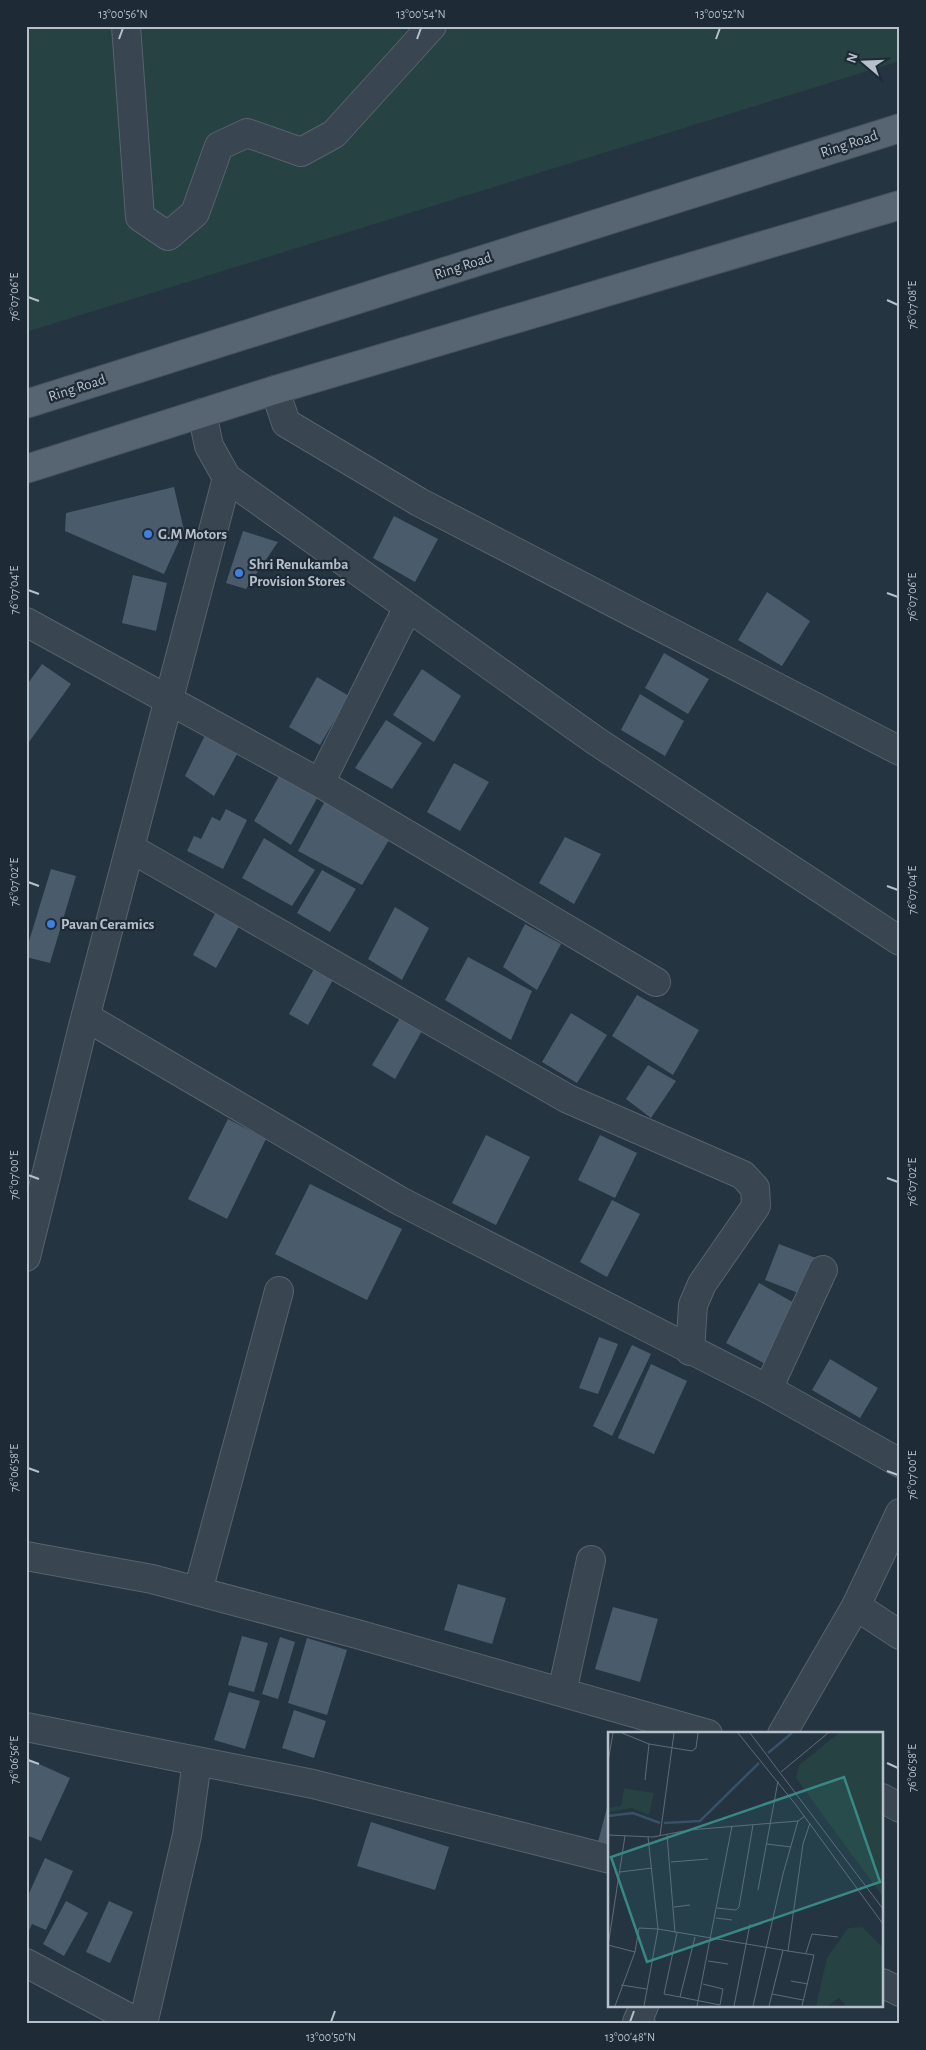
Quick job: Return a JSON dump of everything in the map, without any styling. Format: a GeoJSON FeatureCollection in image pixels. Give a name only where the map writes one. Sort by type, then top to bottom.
{"type":"FeatureCollection","features":[{"type":"Feature","properties":{"kind":"main road","name":"Ring Road"},"geometry":{"type":"LineString","coordinates":[[26,404],[900,128]]}},
{"type":"Feature","properties":{"kind":"main road"},"geometry":{"type":"LineString","coordinates":[[26,469],[275,390],[900,205]]}},
{"type":"Feature","properties":{"kind":"street"},"geometry":{"type":"LineString","coordinates":[[126,26],[140,217],[168,236],[195,214],[218,146],[247,133],[301,152],[334,134],[432,26]]}},
{"type":"Feature","properties":{"kind":"street"},"geometry":{"type":"LineString","coordinates":[[275,390],[286,423],[419,502],[900,751]]}},
{"type":"Feature","properties":{"kind":"street"},"geometry":{"type":"LineString","coordinates":[[202,413],[208,446],[227,478],[596,741],[900,942]]}},
{"type":"Feature","properties":{"kind":"street"},"geometry":{"type":"LineString","coordinates":[[26,1257],[86,1017],[227,478]]}},
{"type":"Feature","properties":{"kind":"street"},"geometry":{"type":"LineString","coordinates":[[320,784],[408,607]]}},
{"type":"Feature","properties":{"kind":"street"},"geometry":{"type":"LineString","coordinates":[[26,622],[320,784],[656,982]]}},
{"type":"Feature","properties":{"kind":"street"},"geometry":{"type":"LineString","coordinates":[[130,848],[568,1099],[743,1175],[755,1188],[756,1206],[702,1284],[693,1305],[690,1351]]}},
{"type":"Feature","properties":{"kind":"street"},"geometry":{"type":"LineString","coordinates":[[86,1017],[400,1201],[690,1351],[768,1389],[900,1463]]}},
{"type":"Feature","properties":{"kind":"street"},"geometry":{"type":"LineString","coordinates":[[768,1389],[823,1270]]}},
{"type":"Feature","properties":{"kind":"street"},"geometry":{"type":"LineString","coordinates":[[198,1591],[279,1291]]}},
{"type":"Feature","properties":{"kind":"street"},"geometry":{"type":"LineString","coordinates":[[783,1732],[856,1606],[900,1513]]}},
{"type":"Feature","properties":{"kind":"street"},"geometry":{"type":"LineString","coordinates":[[26,1556],[152,1579],[701,1732]]}},
{"type":"Feature","properties":{"kind":"street"},"geometry":{"type":"LineString","coordinates":[[562,1692],[591,1560]]}},
{"type":"Feature","properties":{"kind":"street"},"geometry":{"type":"LineString","coordinates":[[856,1606],[900,1635]]}},
{"type":"Feature","properties":{"kind":"street"},"geometry":{"type":"LineString","coordinates":[[26,1727],[313,1784],[608,1858]]}},
{"type":"Feature","properties":{"kind":"street"},"geometry":{"type":"LineString","coordinates":[[26,1963],[142,2024],[185,1844],[197,1761]]}},
{"type":"Feature","properties":{"kind":"street"},"geometry":{"type":"LineString","coordinates":[[884,1799],[900,1808]]}},
{"type":"Feature","properties":{"kind":"street"},"geometry":{"type":"LineString","coordinates":[[884,1984],[900,1992]]}},
{"type":"Feature","properties":{"kind":"green space"},"geometry":{"type":"Polygon","coordinates":[[[26,26],[900,26],[900,61],[26,332],[26,26]]]}},
{"type":"Feature","properties":{"kind":"building"},"geometry":{"type":"Polygon","coordinates":[[[174,487],[184,530],[164,574],[65,531],[66,513],[174,487]]]}},
{"type":"Feature","properties":{"kind":"building"},"geometry":{"type":"Polygon","coordinates":[[[394,516],[438,539],[415,582],[373,558],[394,516]]]}},
{"type":"Feature","properties":{"kind":"building"},"geometry":{"type":"Polygon","coordinates":[[[243,531],[278,542],[246,589],[226,583],[243,531]]]}},
{"type":"Feature","properties":{"kind":"building"},"geometry":{"type":"Polygon","coordinates":[[[133,575],[167,583],[156,631],[122,623],[133,575]]]}},
{"type":"Feature","properties":{"kind":"building"},"geometry":{"type":"Polygon","coordinates":[[[767,592],[810,621],[782,666],[738,640],[767,592]]]}},
{"type":"Feature","properties":{"kind":"building"},"geometry":{"type":"Polygon","coordinates":[[[664,653],[709,679],[688,714],[645,688],[664,653]]]}},
{"type":"Feature","properties":{"kind":"building"},"geometry":{"type":"Polygon","coordinates":[[[42,664],[71,684],[26,746],[26,686],[42,664]]]}},
{"type":"Feature","properties":{"kind":"building"},"geometry":{"type":"Polygon","coordinates":[[[422,669],[461,696],[434,742],[393,715],[422,669]]]}},
{"type":"Feature","properties":{"kind":"building"},"geometry":{"type":"Polygon","coordinates":[[[317,677],[349,696],[320,745],[289,727],[317,677]]]}},
{"type":"Feature","properties":{"kind":"building"},"geometry":{"type":"Polygon","coordinates":[[[640,694],[684,721],[665,756],[621,730],[640,694]]]}},
{"type":"Feature","properties":{"kind":"building"},"geometry":{"type":"Polygon","coordinates":[[[386,720],[422,743],[392,789],[355,768],[386,720]]]}},
{"type":"Feature","properties":{"kind":"building"},"geometry":{"type":"Polygon","coordinates":[[[210,725],[242,745],[214,796],[185,776],[210,725]]]}},
{"type":"Feature","properties":{"kind":"building"},"geometry":{"type":"Polygon","coordinates":[[[454,763],[489,782],[460,831],[427,812],[454,763]]]}},
{"type":"Feature","properties":{"kind":"building"},"geometry":{"type":"Polygon","coordinates":[[[283,769],[319,795],[291,845],[254,821],[283,769]]]}},
{"type":"Feature","properties":{"kind":"building"},"geometry":{"type":"Polygon","coordinates":[[[325,801],[392,835],[362,885],[298,851],[325,801]]]}},
{"type":"Feature","properties":{"kind":"building"},"geometry":{"type":"Polygon","coordinates":[[[226,809],[247,820],[223,869],[187,851],[194,836],[201,839],[212,817],[220,821],[226,809]]]}},
{"type":"Feature","properties":{"kind":"building"},"geometry":{"type":"Polygon","coordinates":[[[565,837],[601,854],[574,904],[539,883],[565,837]]]}},
{"type":"Feature","properties":{"kind":"building"},"geometry":{"type":"Polygon","coordinates":[[[264,838],[315,870],[292,906],[242,878],[264,838]]]}},
{"type":"Feature","properties":{"kind":"building"},"geometry":{"type":"Polygon","coordinates":[[[51,869],[76,876],[50,963],[26,957],[26,951],[51,869]]]}},
{"type":"Feature","properties":{"kind":"building"},"geometry":{"type":"Polygon","coordinates":[[[322,870],[356,889],[330,932],[297,913],[322,870]]]}},
{"type":"Feature","properties":{"kind":"building"},"geometry":{"type":"Polygon","coordinates":[[[219,906],[243,919],[216,968],[193,955],[219,906]]]}},
{"type":"Feature","properties":{"kind":"building"},"geometry":{"type":"Polygon","coordinates":[[[395,907],[429,928],[402,980],[368,959],[395,907]]]}},
{"type":"Feature","properties":{"kind":"building"},"geometry":{"type":"Polygon","coordinates":[[[525,924],[561,944],[537,990],[503,967],[525,924]]]}},
{"type":"Feature","properties":{"kind":"building"},"geometry":{"type":"Polygon","coordinates":[[[468,957],[532,991],[511,1040],[445,1000],[468,957]]]}},
{"type":"Feature","properties":{"kind":"building"},"geometry":{"type":"Polygon","coordinates":[[[315,967],[334,978],[308,1025],[289,1014],[315,967]]]}},
{"type":"Feature","properties":{"kind":"building"},"geometry":{"type":"Polygon","coordinates":[[[637,995],[699,1030],[673,1075],[612,1036],[637,995]]]}},
{"type":"Feature","properties":{"kind":"building"},"geometry":{"type":"Polygon","coordinates":[[[571,1013],[607,1035],[577,1083],[542,1062],[571,1013]]]}},
{"type":"Feature","properties":{"kind":"building"},"geometry":{"type":"Polygon","coordinates":[[[400,1018],[422,1031],[395,1079],[372,1065],[400,1018]]]}},
{"type":"Feature","properties":{"kind":"building"},"geometry":{"type":"Polygon","coordinates":[[[648,1065],[676,1081],[651,1118],[626,1099],[648,1065]]]}},
{"type":"Feature","properties":{"kind":"building"},"geometry":{"type":"Polygon","coordinates":[[[228,1119],[266,1139],[227,1219],[188,1199],[228,1119]]]}},
{"type":"Feature","properties":{"kind":"building"},"geometry":{"type":"Polygon","coordinates":[[[486,1135],[530,1157],[496,1225],[452,1203],[486,1135]]]}},
{"type":"Feature","properties":{"kind":"building"},"geometry":{"type":"Polygon","coordinates":[[[600,1135],[637,1153],[615,1198],[578,1180],[600,1135]]]}},
{"type":"Feature","properties":{"kind":"building"},"geometry":{"type":"Polygon","coordinates":[[[310,1184],[402,1229],[367,1300],[275,1254],[310,1184]]]}},
{"type":"Feature","properties":{"kind":"building"},"geometry":{"type":"Polygon","coordinates":[[[612,1200],[640,1214],[607,1277],[580,1262],[612,1200]]]}},
{"type":"Feature","properties":{"kind":"building"},"geometry":{"type":"Polygon","coordinates":[[[779,1244],[821,1260],[806,1296],[765,1280],[779,1244]]]}},
{"type":"Feature","properties":{"kind":"building"},"geometry":{"type":"Polygon","coordinates":[[[759,1283],[803,1308],[771,1367],[726,1343],[759,1283]]]}},
{"type":"Feature","properties":{"kind":"building"},"geometry":{"type":"Polygon","coordinates":[[[599,1337],[618,1344],[598,1394],[579,1388],[599,1337]]]}},
{"type":"Feature","properties":{"kind":"building"},"geometry":{"type":"Polygon","coordinates":[[[632,1345],[651,1354],[612,1436],[593,1426],[632,1345]]]}},
{"type":"Feature","properties":{"kind":"building"},"geometry":{"type":"Polygon","coordinates":[[[830,1359],[878,1388],[860,1418],[812,1390],[830,1359]]]}},
{"type":"Feature","properties":{"kind":"building"},"geometry":{"type":"Polygon","coordinates":[[[651,1364],[687,1381],[654,1454],[618,1438],[651,1364]]]}},
{"type":"Feature","properties":{"kind":"building"},"geometry":{"type":"Polygon","coordinates":[[[458,1584],[506,1598],[492,1644],[444,1630],[458,1584]]]}},
{"type":"Feature","properties":{"kind":"building"},"geometry":{"type":"Polygon","coordinates":[[[613,1607],[658,1619],[640,1682],[595,1669],[613,1607]]]}},
{"type":"Feature","properties":{"kind":"building"},"geometry":{"type":"Polygon","coordinates":[[[242,1636],[268,1643],[254,1692],[228,1685],[242,1636]]]}},
{"type":"Feature","properties":{"kind":"building"},"geometry":{"type":"Polygon","coordinates":[[[280,1637],[295,1642],[278,1699],[262,1694],[280,1637]]]}},
{"type":"Feature","properties":{"kind":"building"},"geometry":{"type":"Polygon","coordinates":[[[307,1638],[347,1650],[327,1715],[288,1703],[307,1638]]]}},
{"type":"Feature","properties":{"kind":"building"},"geometry":{"type":"Polygon","coordinates":[[[229,1692],[260,1701],[245,1749],[214,1740],[229,1692]]]}},
{"type":"Feature","properties":{"kind":"building"},"geometry":{"type":"Polygon","coordinates":[[[294,1710],[326,1721],[314,1758],[282,1748],[294,1710]]]}},
{"type":"Feature","properties":{"kind":"building"},"geometry":{"type":"Polygon","coordinates":[[[26,1758],[70,1778],[41,1841],[26,1835],[26,1758]]]}},
{"type":"Feature","properties":{"kind":"building"},"geometry":{"type":"Polygon","coordinates":[[[608,1804],[608,1844],[598,1842],[608,1804]]]}},
{"type":"Feature","properties":{"kind":"building"},"geometry":{"type":"Polygon","coordinates":[[[371,1822],[449,1847],[435,1890],[357,1866],[371,1822]]]}},
{"type":"Feature","properties":{"kind":"building"},"geometry":{"type":"Polygon","coordinates":[[[45,1858],[73,1871],[46,1930],[32,1924],[26,1937],[26,1900],[45,1858]]]}},
{"type":"Feature","properties":{"kind":"building"},"geometry":{"type":"Polygon","coordinates":[[[66,1901],[88,1913],[64,1956],[43,1944],[66,1901]]]}},
{"type":"Feature","properties":{"kind":"building"},"geometry":{"type":"Polygon","coordinates":[[[109,1901],[133,1912],[110,1963],[86,1952],[109,1901]]]}},
{"type":"Feature","properties":{"kind":"place","name":"G.M Motors"},"geometry":{"type":"Point","coordinates":[148,534]}},
{"type":"Feature","properties":{"kind":"place","name":"Shri Renukamba Provision Stores"},"geometry":{"type":"Point","coordinates":[239,573]}},
{"type":"Feature","properties":{"kind":"place","name":"Pavan Ceramics"},"geometry":{"type":"Point","coordinates":[51,924]}}]}
